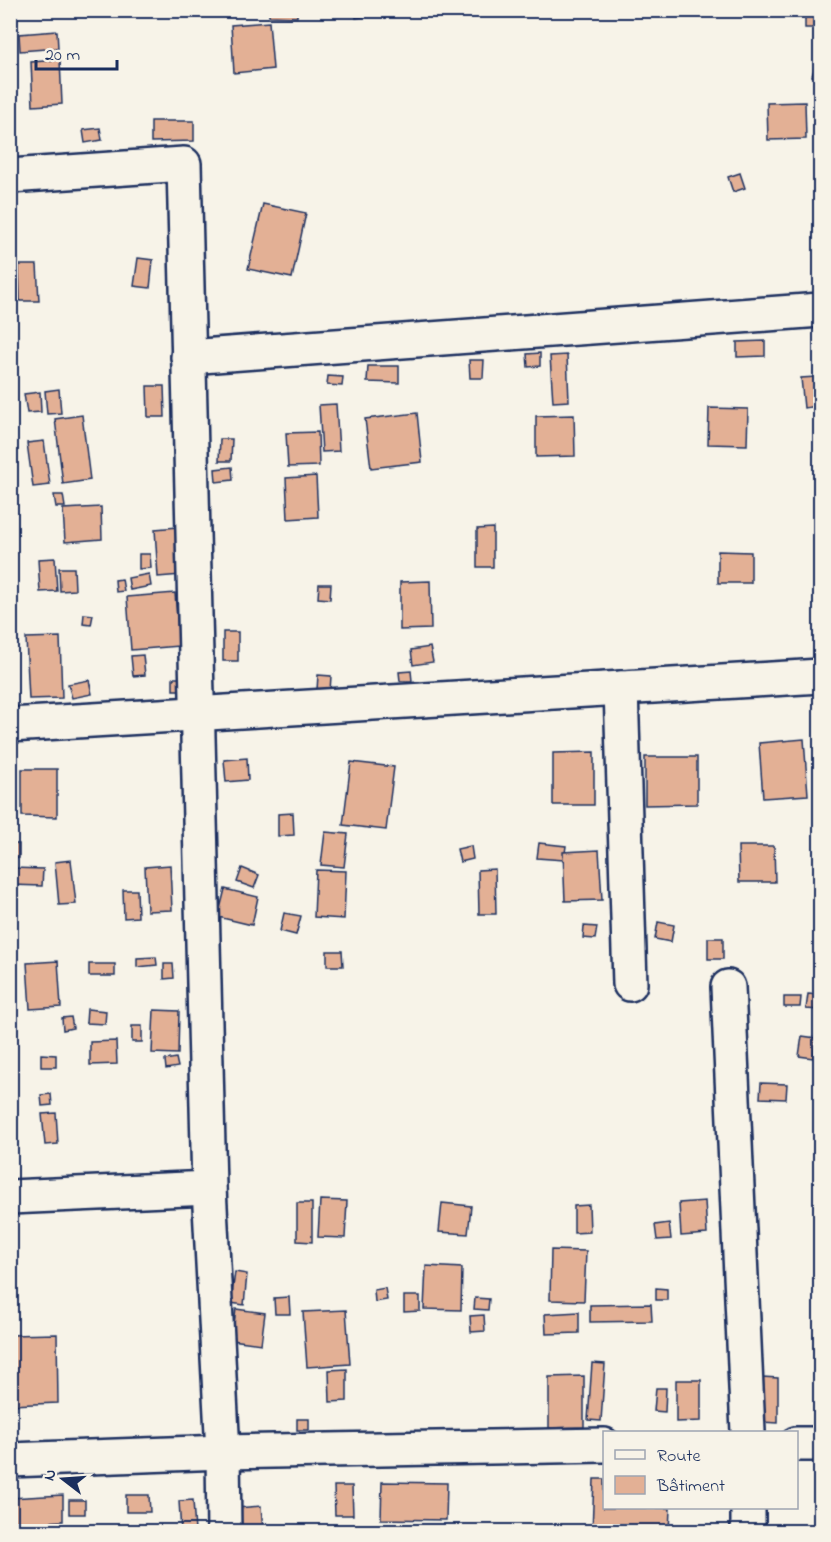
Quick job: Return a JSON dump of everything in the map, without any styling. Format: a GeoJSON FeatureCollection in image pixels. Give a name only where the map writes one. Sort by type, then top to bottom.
{"type":"FeatureCollection","features":[{"type":"Feature","properties":{"kind":"street"},"geometry":{"type":"LineString","coordinates":[[10,176],[184,164],[209,1188],[223,1452],[224,1532]]}},
{"type":"Feature","properties":{"kind":"street"},"geometry":{"type":"LineString","coordinates":[[188,357],[820,310]]}},
{"type":"Feature","properties":{"kind":"street"},"geometry":{"type":"LineString","coordinates":[[10,725],[820,676]]}},
{"type":"Feature","properties":{"kind":"street"},"geometry":{"type":"LineString","coordinates":[[621,688],[630,984]]}},
{"type":"Feature","properties":{"kind":"street"},"geometry":{"type":"LineString","coordinates":[[728,987],[748,1431]]}},
{"type":"Feature","properties":{"kind":"street"},"geometry":{"type":"LineString","coordinates":[[10,1197],[209,1188]]}},
{"type":"Feature","properties":{"kind":"street"},"geometry":{"type":"LineString","coordinates":[[798,1444],[820,1444]]}},
{"type":"Feature","properties":{"kind":"street"},"geometry":{"type":"LineString","coordinates":[[10,1460],[223,1452],[603,1445]]}},
{"type":"Feature","properties":{"kind":"street"},"geometry":{"type":"LineString","coordinates":[[748,1509],[748,1532]]}},
{"type":"Feature","properties":{"kind":"building"},"geometry":{"type":"Polygon","coordinates":[[[269,10],[297,10],[297,17],[269,16],[269,10]]]}},
{"type":"Feature","properties":{"kind":"building"},"geometry":{"type":"Polygon","coordinates":[[[355,10],[383,10],[384,14],[356,18],[355,10]]]}},
{"type":"Feature","properties":{"kind":"building"},"geometry":{"type":"Polygon","coordinates":[[[805,10],[820,10],[820,28],[805,28],[805,10]]]}},
{"type":"Feature","properties":{"kind":"building"},"geometry":{"type":"Polygon","coordinates":[[[269,22],[273,69],[234,73],[231,25],[269,22]]]}},
{"type":"Feature","properties":{"kind":"building"},"geometry":{"type":"Polygon","coordinates":[[[57,31],[58,48],[20,51],[19,34],[57,31]]]}},
{"type":"Feature","properties":{"kind":"building"},"geometry":{"type":"Polygon","coordinates":[[[60,60],[62,104],[33,106],[31,62],[60,60]]]}},
{"type":"Feature","properties":{"kind":"building"},"geometry":{"type":"Polygon","coordinates":[[[815,66],[820,68],[820,79],[812,76],[815,66]]]}},
{"type":"Feature","properties":{"kind":"building"},"geometry":{"type":"Polygon","coordinates":[[[805,102],[806,139],[768,140],[767,103],[805,102]]]}},
{"type":"Feature","properties":{"kind":"building"},"geometry":{"type":"Polygon","coordinates":[[[151,121],[194,121],[194,141],[151,142],[151,121]]]}},
{"type":"Feature","properties":{"kind":"building"},"geometry":{"type":"Polygon","coordinates":[[[100,128],[102,140],[85,143],[83,130],[100,128]]]}},
{"type":"Feature","properties":{"kind":"building"},"geometry":{"type":"Polygon","coordinates":[[[740,173],[745,188],[733,192],[728,177],[740,173]]]}},
{"type":"Feature","properties":{"kind":"building"},"geometry":{"type":"Polygon","coordinates":[[[263,204],[306,213],[292,278],[248,269],[263,204]]]}},
{"type":"Feature","properties":{"kind":"building"},"geometry":{"type":"Polygon","coordinates":[[[817,232],[820,232],[820,280],[818,280],[817,232]]]}},
{"type":"Feature","properties":{"kind":"building"},"geometry":{"type":"Polygon","coordinates":[[[138,258],[153,260],[150,288],[134,286],[138,258]]]}},
{"type":"Feature","properties":{"kind":"building"},"geometry":{"type":"Polygon","coordinates":[[[19,265],[37,265],[39,301],[20,301],[19,265]]]}},
{"type":"Feature","properties":{"kind":"building"},"geometry":{"type":"Polygon","coordinates":[[[765,341],[765,356],[737,357],[737,342],[765,341]]]}},
{"type":"Feature","properties":{"kind":"building"},"geometry":{"type":"Polygon","coordinates":[[[540,353],[540,366],[528,367],[527,354],[540,353]]]}},
{"type":"Feature","properties":{"kind":"building"},"geometry":{"type":"Polygon","coordinates":[[[567,355],[569,401],[553,402],[550,356],[567,355]]]}},
{"type":"Feature","properties":{"kind":"building"},"geometry":{"type":"Polygon","coordinates":[[[469,360],[484,360],[483,378],[470,378],[469,360]]]}},
{"type":"Feature","properties":{"kind":"building"},"geometry":{"type":"Polygon","coordinates":[[[368,366],[399,366],[399,383],[367,382],[368,366]]]}},
{"type":"Feature","properties":{"kind":"building"},"geometry":{"type":"Polygon","coordinates":[[[328,376],[343,377],[342,386],[327,385],[328,376]]]}},
{"type":"Feature","properties":{"kind":"building"},"geometry":{"type":"Polygon","coordinates":[[[816,377],[818,406],[804,408],[801,378],[816,377]]]}},
{"type":"Feature","properties":{"kind":"building"},"geometry":{"type":"Polygon","coordinates":[[[147,386],[164,386],[165,417],[148,417],[147,386]]]}},
{"type":"Feature","properties":{"kind":"building"},"geometry":{"type":"Polygon","coordinates":[[[59,389],[61,413],[47,414],[45,391],[59,389]]]}},
{"type":"Feature","properties":{"kind":"building"},"geometry":{"type":"Polygon","coordinates":[[[40,392],[41,412],[27,413],[24,394],[40,392]]]}},
{"type":"Feature","properties":{"kind":"building"},"geometry":{"type":"Polygon","coordinates":[[[336,404],[339,451],[322,452],[319,405],[336,404]]]}},
{"type":"Feature","properties":{"kind":"building"},"geometry":{"type":"Polygon","coordinates":[[[709,408],[748,409],[747,445],[708,444],[709,408]]]}},
{"type":"Feature","properties":{"kind":"building"},"geometry":{"type":"Polygon","coordinates":[[[417,413],[422,462],[371,468],[365,419],[417,413]]]}},
{"type":"Feature","properties":{"kind":"building"},"geometry":{"type":"Polygon","coordinates":[[[82,415],[90,480],[63,484],[55,419],[82,415]]]}},
{"type":"Feature","properties":{"kind":"building"},"geometry":{"type":"Polygon","coordinates":[[[574,415],[575,456],[536,457],[536,416],[574,415]]]}},
{"type":"Feature","properties":{"kind":"building"},"geometry":{"type":"Polygon","coordinates":[[[318,432],[319,466],[288,467],[286,433],[318,432]]]}},
{"type":"Feature","properties":{"kind":"building"},"geometry":{"type":"Polygon","coordinates":[[[220,439],[232,439],[231,461],[219,461],[220,439]]]}},
{"type":"Feature","properties":{"kind":"building"},"geometry":{"type":"Polygon","coordinates":[[[44,441],[50,485],[33,487],[27,443],[44,441]]]}},
{"type":"Feature","properties":{"kind":"building"},"geometry":{"type":"Polygon","coordinates":[[[232,467],[233,480],[216,482],[215,469],[232,467]]]}},
{"type":"Feature","properties":{"kind":"building"},"geometry":{"type":"Polygon","coordinates":[[[316,476],[318,517],[288,519],[286,478],[316,476]]]}},
{"type":"Feature","properties":{"kind":"building"},"geometry":{"type":"Polygon","coordinates":[[[54,495],[63,495],[65,507],[56,507],[54,495]]]}},
{"type":"Feature","properties":{"kind":"building"},"geometry":{"type":"Polygon","coordinates":[[[101,507],[102,539],[65,542],[63,509],[101,507]]]}},
{"type":"Feature","properties":{"kind":"building"},"geometry":{"type":"Polygon","coordinates":[[[178,527],[181,575],[158,577],[155,529],[178,527]]]}},
{"type":"Feature","properties":{"kind":"building"},"geometry":{"type":"Polygon","coordinates":[[[493,528],[493,567],[477,567],[477,529],[493,528]]]}},
{"type":"Feature","properties":{"kind":"building"},"geometry":{"type":"Polygon","coordinates":[[[718,551],[751,552],[751,583],[718,583],[718,551]]]}},
{"type":"Feature","properties":{"kind":"building"},"geometry":{"type":"Polygon","coordinates":[[[139,554],[150,554],[151,568],[139,569],[139,554]]]}},
{"type":"Feature","properties":{"kind":"building"},"geometry":{"type":"Polygon","coordinates":[[[55,558],[57,591],[40,592],[38,559],[55,558]]]}},
{"type":"Feature","properties":{"kind":"building"},"geometry":{"type":"Polygon","coordinates":[[[59,568],[74,568],[75,590],[60,591],[59,568]]]}},
{"type":"Feature","properties":{"kind":"building"},"geometry":{"type":"Polygon","coordinates":[[[149,574],[151,586],[130,590],[128,578],[149,574]]]}},
{"type":"Feature","properties":{"kind":"building"},"geometry":{"type":"Polygon","coordinates":[[[122,579],[124,591],[116,592],[115,580],[122,579]]]}},
{"type":"Feature","properties":{"kind":"building"},"geometry":{"type":"Polygon","coordinates":[[[430,581],[431,629],[400,630],[400,582],[430,581]]]}},
{"type":"Feature","properties":{"kind":"building"},"geometry":{"type":"Polygon","coordinates":[[[319,584],[331,584],[330,599],[318,598],[319,584]]]}},
{"type":"Feature","properties":{"kind":"building"},"geometry":{"type":"Polygon","coordinates":[[[175,593],[179,646],[131,650],[127,597],[175,593]]]}},
{"type":"Feature","properties":{"kind":"building"},"geometry":{"type":"Polygon","coordinates":[[[84,614],[93,615],[91,625],[83,624],[84,614]]]}},
{"type":"Feature","properties":{"kind":"building"},"geometry":{"type":"Polygon","coordinates":[[[223,632],[238,632],[238,661],[223,661],[223,632]]]}},
{"type":"Feature","properties":{"kind":"building"},"geometry":{"type":"Polygon","coordinates":[[[60,637],[62,698],[29,699],[26,638],[60,637]]]}},
{"type":"Feature","properties":{"kind":"building"},"geometry":{"type":"Polygon","coordinates":[[[430,647],[433,662],[413,665],[411,650],[430,647]]]}},
{"type":"Feature","properties":{"kind":"building"},"geometry":{"type":"Polygon","coordinates":[[[143,655],[145,675],[133,676],[131,656],[143,655]]]}},
{"type":"Feature","properties":{"kind":"building"},"geometry":{"type":"Polygon","coordinates":[[[411,671],[412,681],[400,681],[399,672],[411,671]]]}},
{"type":"Feature","properties":{"kind":"building"},"geometry":{"type":"Polygon","coordinates":[[[318,675],[331,676],[330,691],[317,690],[318,675]]]}},
{"type":"Feature","properties":{"kind":"building"},"geometry":{"type":"Polygon","coordinates":[[[173,678],[183,678],[183,690],[173,690],[173,678]]]}},
{"type":"Feature","properties":{"kind":"building"},"geometry":{"type":"Polygon","coordinates":[[[89,680],[92,694],[72,698],[68,684],[89,680]]]}},
{"type":"Feature","properties":{"kind":"building"},"geometry":{"type":"Polygon","coordinates":[[[804,739],[808,795],[763,798],[759,743],[804,739]]]}},
{"type":"Feature","properties":{"kind":"building"},"geometry":{"type":"Polygon","coordinates":[[[594,752],[594,805],[553,805],[553,753],[594,752]]]}},
{"type":"Feature","properties":{"kind":"building"},"geometry":{"type":"Polygon","coordinates":[[[645,757],[697,757],[697,804],[645,805],[645,757]]]}},
{"type":"Feature","properties":{"kind":"building"},"geometry":{"type":"Polygon","coordinates":[[[247,758],[248,780],[226,782],[224,760],[247,758]]]}},
{"type":"Feature","properties":{"kind":"building"},"geometry":{"type":"Polygon","coordinates":[[[351,762],[394,767],[386,830],[343,825],[351,762]]]}},
{"type":"Feature","properties":{"kind":"building"},"geometry":{"type":"Polygon","coordinates":[[[22,769],[57,769],[57,817],[22,816],[22,769]]]}},
{"type":"Feature","properties":{"kind":"building"},"geometry":{"type":"Polygon","coordinates":[[[293,813],[294,835],[278,836],[278,814],[293,813]]]}},
{"type":"Feature","properties":{"kind":"building"},"geometry":{"type":"Polygon","coordinates":[[[325,832],[348,834],[344,867],[321,865],[325,832]]]}},
{"type":"Feature","properties":{"kind":"building"},"geometry":{"type":"Polygon","coordinates":[[[539,843],[566,846],[564,860],[537,858],[539,843]]]}},
{"type":"Feature","properties":{"kind":"building"},"geometry":{"type":"Polygon","coordinates":[[[10,844],[19,844],[19,858],[10,859],[10,844]]]}},
{"type":"Feature","properties":{"kind":"building"},"geometry":{"type":"Polygon","coordinates":[[[471,846],[473,859],[460,862],[457,849],[471,846]]]}},
{"type":"Feature","properties":{"kind":"building"},"geometry":{"type":"Polygon","coordinates":[[[738,846],[774,846],[775,882],[739,882],[738,846]]]}},
{"type":"Feature","properties":{"kind":"building"},"geometry":{"type":"Polygon","coordinates":[[[599,850],[602,900],[565,901],[563,852],[599,850]]]}},
{"type":"Feature","properties":{"kind":"building"},"geometry":{"type":"Polygon","coordinates":[[[71,860],[76,904],[59,905],[55,862],[71,860]]]}},
{"type":"Feature","properties":{"kind":"building"},"geometry":{"type":"Polygon","coordinates":[[[170,865],[172,910],[147,911],[145,867],[170,865]]]}},
{"type":"Feature","properties":{"kind":"building"},"geometry":{"type":"Polygon","coordinates":[[[12,868],[43,869],[42,886],[11,885],[12,868]]]}},
{"type":"Feature","properties":{"kind":"building"},"geometry":{"type":"Polygon","coordinates":[[[242,868],[259,875],[254,888],[237,882],[242,868]]]}},
{"type":"Feature","properties":{"kind":"building"},"geometry":{"type":"Polygon","coordinates":[[[495,869],[496,914],[479,914],[478,870],[495,869]]]}},
{"type":"Feature","properties":{"kind":"building"},"geometry":{"type":"Polygon","coordinates":[[[316,870],[346,871],[344,919],[314,917],[316,870]]]}},
{"type":"Feature","properties":{"kind":"building"},"geometry":{"type":"Polygon","coordinates":[[[225,889],[258,897],[252,925],[218,917],[225,889]]]}},
{"type":"Feature","properties":{"kind":"building"},"geometry":{"type":"Polygon","coordinates":[[[123,890],[137,890],[138,917],[124,918],[123,890]]]}},
{"type":"Feature","properties":{"kind":"building"},"geometry":{"type":"Polygon","coordinates":[[[284,913],[301,916],[296,935],[280,931],[284,913]]]}},
{"type":"Feature","properties":{"kind":"building"},"geometry":{"type":"Polygon","coordinates":[[[658,922],[674,925],[671,942],[655,939],[658,922]]]}},
{"type":"Feature","properties":{"kind":"building"},"geometry":{"type":"Polygon","coordinates":[[[584,926],[597,927],[595,939],[583,938],[584,926]]]}},
{"type":"Feature","properties":{"kind":"building"},"geometry":{"type":"Polygon","coordinates":[[[708,938],[723,938],[723,959],[708,959],[708,938]]]}},
{"type":"Feature","properties":{"kind":"building"},"geometry":{"type":"Polygon","coordinates":[[[327,951],[342,951],[343,966],[327,966],[327,951]]]}},
{"type":"Feature","properties":{"kind":"building"},"geometry":{"type":"Polygon","coordinates":[[[156,957],[157,965],[137,967],[137,958],[156,957]]]}},
{"type":"Feature","properties":{"kind":"building"},"geometry":{"type":"Polygon","coordinates":[[[58,961],[61,1007],[30,1009],[27,963],[58,961]]]}},
{"type":"Feature","properties":{"kind":"building"},"geometry":{"type":"Polygon","coordinates":[[[89,964],[115,964],[115,976],[89,976],[89,964]]]}},
{"type":"Feature","properties":{"kind":"building"},"geometry":{"type":"Polygon","coordinates":[[[164,964],[173,964],[174,978],[164,979],[164,964]]]}},
{"type":"Feature","properties":{"kind":"building"},"geometry":{"type":"Polygon","coordinates":[[[808,994],[820,995],[820,1010],[806,1009],[808,994]]]}},
{"type":"Feature","properties":{"kind":"building"},"geometry":{"type":"Polygon","coordinates":[[[784,997],[801,997],[800,1007],[784,1007],[784,997]]]}},
{"type":"Feature","properties":{"kind":"building"},"geometry":{"type":"Polygon","coordinates":[[[87,1009],[106,1011],[105,1024],[86,1023],[87,1009]]]}},
{"type":"Feature","properties":{"kind":"building"},"geometry":{"type":"Polygon","coordinates":[[[154,1010],[179,1011],[178,1054],[152,1053],[154,1010]]]}},
{"type":"Feature","properties":{"kind":"building"},"geometry":{"type":"Polygon","coordinates":[[[71,1017],[73,1028],[63,1030],[62,1018],[71,1017]]]}},
{"type":"Feature","properties":{"kind":"building"},"geometry":{"type":"Polygon","coordinates":[[[132,1026],[142,1026],[142,1042],[132,1042],[132,1026]]]}},
{"type":"Feature","properties":{"kind":"building"},"geometry":{"type":"Polygon","coordinates":[[[802,1036],[816,1038],[813,1058],[799,1056],[802,1036]]]}},
{"type":"Feature","properties":{"kind":"building"},"geometry":{"type":"Polygon","coordinates":[[[116,1041],[117,1064],[90,1065],[90,1042],[116,1041]]]}},
{"type":"Feature","properties":{"kind":"building"},"geometry":{"type":"Polygon","coordinates":[[[41,1054],[56,1055],[56,1067],[41,1067],[41,1054]]]}},
{"type":"Feature","properties":{"kind":"building"},"geometry":{"type":"Polygon","coordinates":[[[176,1058],[178,1067],[166,1069],[165,1060],[176,1058]]]}},
{"type":"Feature","properties":{"kind":"building"},"geometry":{"type":"Polygon","coordinates":[[[761,1083],[787,1084],[786,1099],[760,1098],[761,1083]]]}},
{"type":"Feature","properties":{"kind":"building"},"geometry":{"type":"Polygon","coordinates":[[[51,1094],[52,1105],[42,1106],[41,1095],[51,1094]]]}},
{"type":"Feature","properties":{"kind":"building"},"geometry":{"type":"Polygon","coordinates":[[[56,1113],[58,1144],[45,1145],[42,1114],[56,1113]]]}},
{"type":"Feature","properties":{"kind":"building"},"geometry":{"type":"Polygon","coordinates":[[[320,1200],[347,1201],[345,1238],[318,1237],[320,1200]]]}},
{"type":"Feature","properties":{"kind":"building"},"geometry":{"type":"Polygon","coordinates":[[[705,1201],[707,1234],[681,1236],[679,1203],[705,1201]]]}},
{"type":"Feature","properties":{"kind":"building"},"geometry":{"type":"Polygon","coordinates":[[[297,1203],[312,1203],[312,1242],[297,1241],[297,1203]]]}},
{"type":"Feature","properties":{"kind":"building"},"geometry":{"type":"Polygon","coordinates":[[[442,1203],[471,1206],[468,1234],[439,1232],[442,1203]]]}},
{"type":"Feature","properties":{"kind":"building"},"geometry":{"type":"Polygon","coordinates":[[[589,1205],[590,1232],[574,1233],[574,1206],[589,1205]]]}},
{"type":"Feature","properties":{"kind":"building"},"geometry":{"type":"Polygon","coordinates":[[[669,1223],[671,1239],[657,1240],[655,1225],[669,1223]]]}},
{"type":"Feature","properties":{"kind":"building"},"geometry":{"type":"Polygon","coordinates":[[[551,1250],[586,1251],[584,1301],[550,1300],[551,1250]]]}},
{"type":"Feature","properties":{"kind":"building"},"geometry":{"type":"Polygon","coordinates":[[[426,1266],[462,1268],[461,1310],[424,1309],[426,1266]]]}},
{"type":"Feature","properties":{"kind":"building"},"geometry":{"type":"Polygon","coordinates":[[[235,1272],[247,1274],[244,1305],[231,1303],[235,1272]]]}},
{"type":"Feature","properties":{"kind":"building"},"geometry":{"type":"Polygon","coordinates":[[[385,1288],[387,1300],[375,1302],[374,1290],[385,1288]]]}},
{"type":"Feature","properties":{"kind":"building"},"geometry":{"type":"Polygon","coordinates":[[[656,1288],[667,1289],[667,1300],[656,1300],[656,1288]]]}},
{"type":"Feature","properties":{"kind":"building"},"geometry":{"type":"Polygon","coordinates":[[[404,1296],[420,1296],[420,1311],[404,1312],[404,1296]]]}},
{"type":"Feature","properties":{"kind":"building"},"geometry":{"type":"Polygon","coordinates":[[[289,1297],[290,1314],[275,1314],[274,1298],[289,1297]]]}},
{"type":"Feature","properties":{"kind":"building"},"geometry":{"type":"Polygon","coordinates":[[[475,1298],[489,1299],[488,1310],[474,1309],[475,1298]]]}},
{"type":"Feature","properties":{"kind":"building"},"geometry":{"type":"Polygon","coordinates":[[[651,1304],[652,1321],[590,1322],[590,1305],[651,1304]]]}},
{"type":"Feature","properties":{"kind":"building"},"geometry":{"type":"Polygon","coordinates":[[[236,1309],[265,1313],[261,1344],[232,1340],[236,1309]]]}},
{"type":"Feature","properties":{"kind":"building"},"geometry":{"type":"Polygon","coordinates":[[[346,1310],[350,1364],[307,1367],[303,1312],[346,1310]]]}},
{"type":"Feature","properties":{"kind":"building"},"geometry":{"type":"Polygon","coordinates":[[[579,1312],[579,1333],[546,1334],[545,1314],[579,1312]]]}},
{"type":"Feature","properties":{"kind":"building"},"geometry":{"type":"Polygon","coordinates":[[[484,1315],[485,1331],[471,1332],[470,1316],[484,1315]]]}},
{"type":"Feature","properties":{"kind":"building"},"geometry":{"type":"Polygon","coordinates":[[[57,1334],[58,1403],[10,1405],[10,1335],[57,1334]]]}},
{"type":"Feature","properties":{"kind":"building"},"geometry":{"type":"Polygon","coordinates":[[[592,1363],[605,1364],[601,1421],[588,1420],[592,1363]]]}},
{"type":"Feature","properties":{"kind":"building"},"geometry":{"type":"Polygon","coordinates":[[[347,1369],[347,1401],[330,1402],[329,1370],[347,1369]]]}},
{"type":"Feature","properties":{"kind":"building"},"geometry":{"type":"Polygon","coordinates":[[[584,1376],[584,1427],[549,1428],[549,1377],[584,1376]]]}},
{"type":"Feature","properties":{"kind":"building"},"geometry":{"type":"Polygon","coordinates":[[[762,1377],[778,1378],[778,1423],[761,1422],[762,1377]]]}},
{"type":"Feature","properties":{"kind":"building"},"geometry":{"type":"Polygon","coordinates":[[[676,1380],[701,1380],[701,1421],[676,1422],[676,1380]]]}},
{"type":"Feature","properties":{"kind":"building"},"geometry":{"type":"Polygon","coordinates":[[[656,1388],[666,1388],[665,1412],[654,1411],[656,1388]]]}},
{"type":"Feature","properties":{"kind":"building"},"geometry":{"type":"Polygon","coordinates":[[[297,1419],[309,1419],[309,1430],[297,1430],[297,1419]]]}},
{"type":"Feature","properties":{"kind":"building"},"geometry":{"type":"Polygon","coordinates":[[[594,1479],[603,1479],[603,1509],[670,1509],[669,1532],[592,1532],[594,1479]]]}},
{"type":"Feature","properties":{"kind":"building"},"geometry":{"type":"Polygon","coordinates":[[[382,1482],[447,1483],[446,1520],[381,1519],[382,1482]]]}},
{"type":"Feature","properties":{"kind":"building"},"geometry":{"type":"Polygon","coordinates":[[[334,1486],[352,1486],[353,1515],[335,1515],[334,1486]]]}},
{"type":"Feature","properties":{"kind":"building"},"geometry":{"type":"Polygon","coordinates":[[[63,1495],[63,1521],[10,1524],[10,1498],[63,1495]]]}},
{"type":"Feature","properties":{"kind":"building"},"geometry":{"type":"Polygon","coordinates":[[[126,1495],[149,1495],[150,1512],[126,1512],[126,1495]]]}},
{"type":"Feature","properties":{"kind":"building"},"geometry":{"type":"Polygon","coordinates":[[[69,1500],[85,1500],[85,1514],[69,1514],[69,1500]]]}},
{"type":"Feature","properties":{"kind":"building"},"geometry":{"type":"Polygon","coordinates":[[[193,1500],[195,1532],[181,1532],[179,1501],[193,1500]]]}},
{"type":"Feature","properties":{"kind":"building"},"geometry":{"type":"Polygon","coordinates":[[[261,1506],[263,1532],[240,1532],[237,1508],[261,1506]]]}},
{"type":"Feature","properties":{"kind":"building"},"geometry":{"type":"Polygon","coordinates":[[[65,1524],[65,1532],[29,1532],[29,1525],[65,1524]]]}}]}
